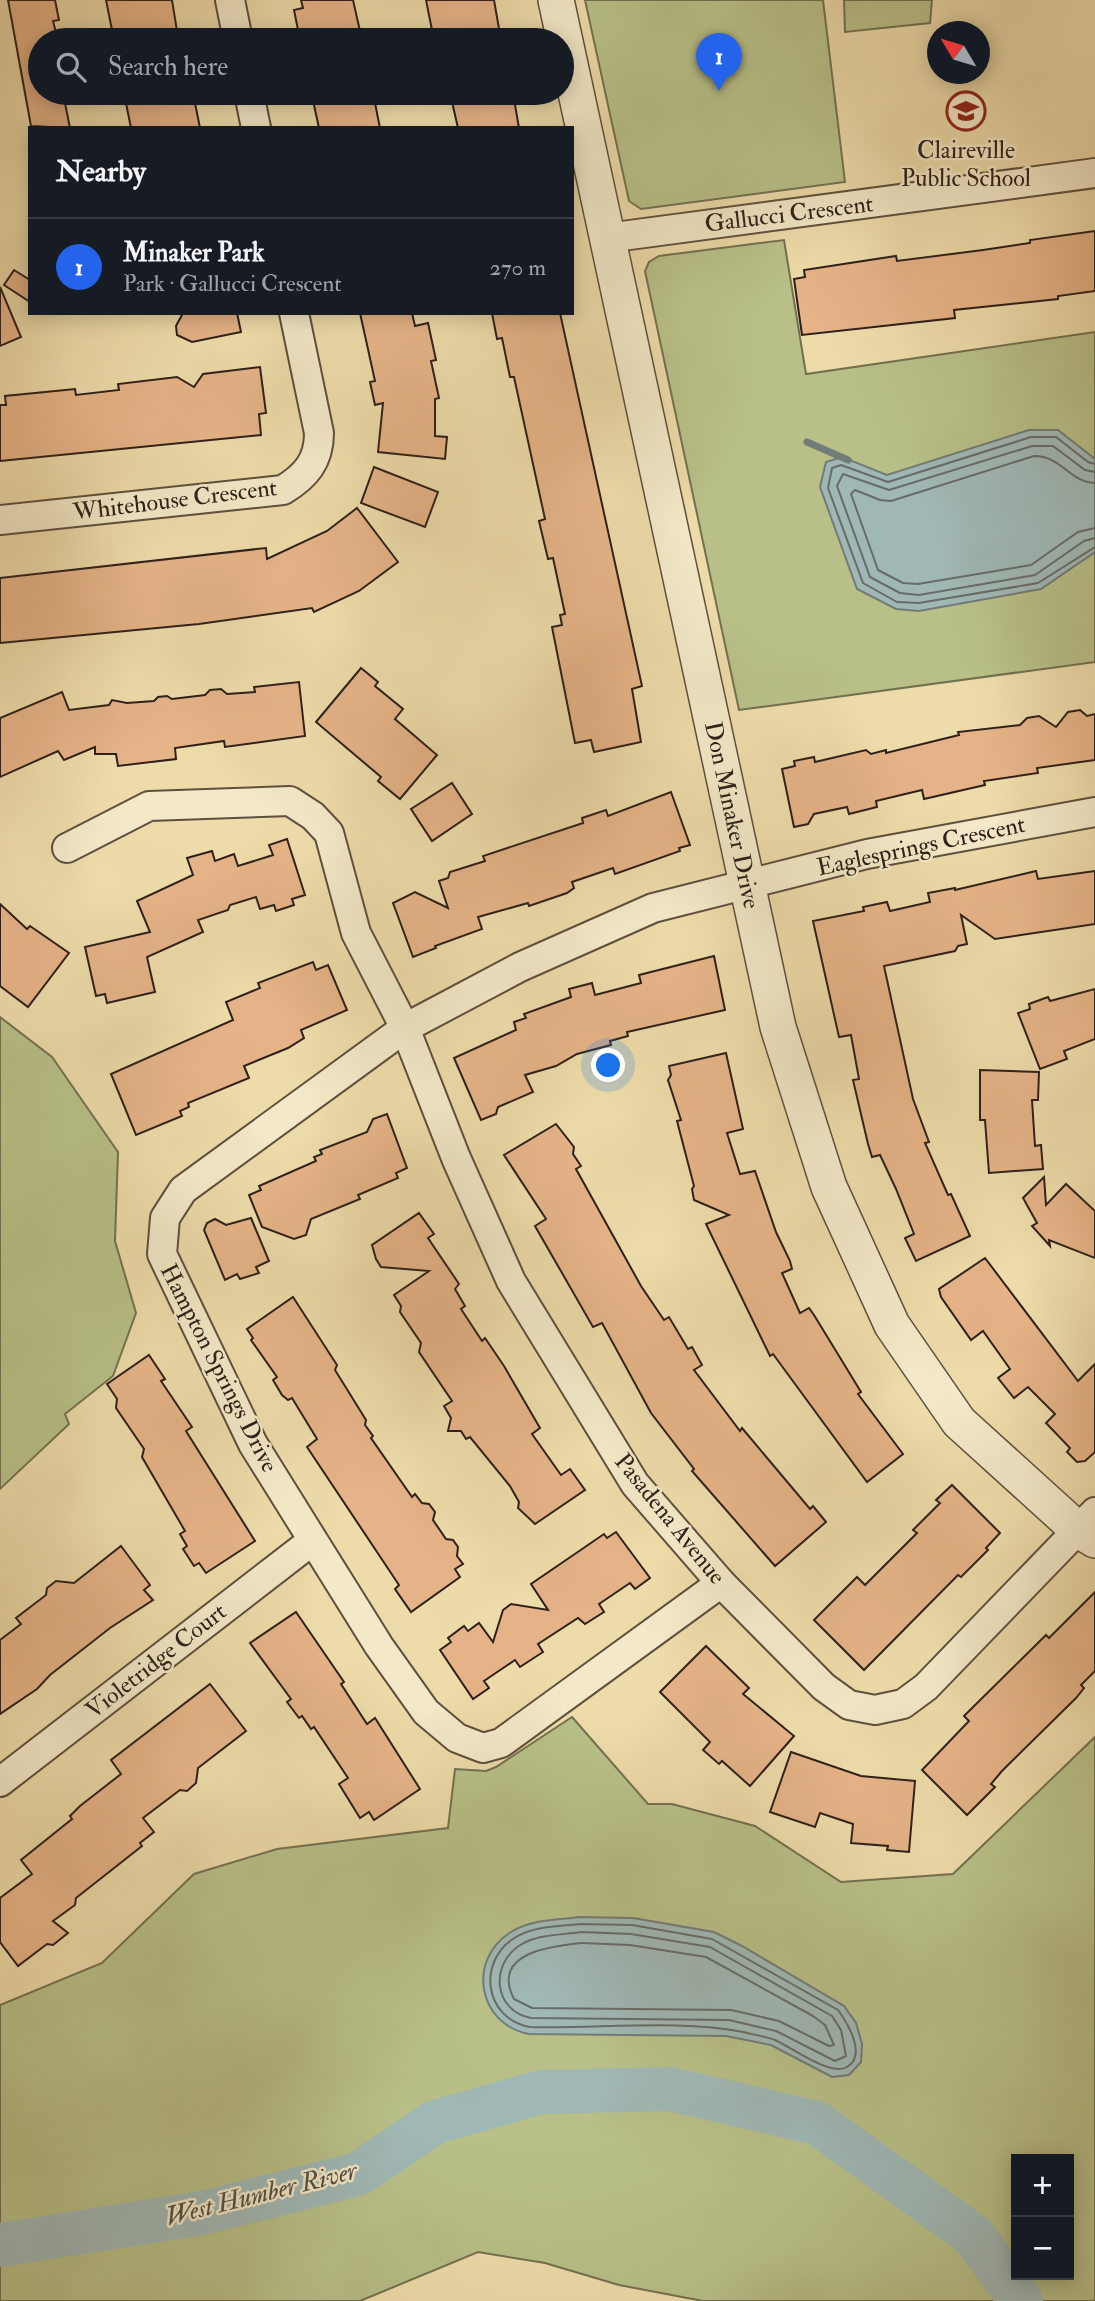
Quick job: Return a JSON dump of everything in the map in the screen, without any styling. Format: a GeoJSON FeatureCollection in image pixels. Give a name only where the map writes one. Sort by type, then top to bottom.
{"type":"FeatureCollection","features":[{"type":"Feature","properties":{"kind":"street"},"geometry":{"type":"LineString","coordinates":[[230,0],[236,28]]}},
{"type":"Feature","properties":{"kind":"street","name":"Don Minaker Drive"},"geometry":{"type":"LineString","coordinates":[[556,0],[562,28]]}},
{"type":"Feature","properties":{"kind":"street","name":"Don Minaker Drive"},"geometry":{"type":"LineString","coordinates":[[574,84],[778,1027],[829,1187],[892,1325],[959,1422],[1089,1527]]}},
{"type":"Feature","properties":{"kind":"street"},"geometry":{"type":"LineString","coordinates":[[251,105],[256,126]]}},
{"type":"Feature","properties":{"kind":"street","name":"Gallucci Crescent"},"geometry":{"type":"LineString","coordinates":[[607,237],[1095,173]]}},
{"type":"Feature","properties":{"kind":"street","name":"Whitehouse Crescent"},"geometry":{"type":"LineString","coordinates":[[0,520],[283,490],[299,480],[312,467],[319,450],[319,433],[294,315]]}},
{"type":"Feature","properties":{"kind":"street","name":"Pasadena Avenue"},"geometry":{"type":"LineString","coordinates":[[67,848],[149,806],[289,801],[313,816],[329,833],[356,933],[405,1028],[456,1158],[511,1281],[635,1484],[721,1583],[824,1687],[849,1704],[875,1710],[903,1704],[926,1687],[1089,1527]]}},
{"type":"Feature","properties":{"kind":"street","name":"Eaglesprings Crescent"},"geometry":{"type":"LineString","coordinates":[[747,884],[867,854],[1095,812]]}},
{"type":"Feature","properties":{"kind":"street","name":"Hampton Springs Drive"},"geometry":{"type":"LineString","coordinates":[[721,1583],[501,1743],[483,1748],[457,1738],[426,1712],[379,1646],[312,1541],[253,1444],[162,1254],[165,1219],[183,1190],[405,1028],[520,967],[653,908],[747,884]]}},
{"type":"Feature","properties":{"kind":"street","name":"Violetridge Court"},"geometry":{"type":"LineString","coordinates":[[0,1782],[312,1541]]}},
{"type":"Feature","properties":{"kind":"green space"},"geometry":{"type":"Polygon","coordinates":[[[585,0],[823,0],[845,182],[641,209],[629,201],[585,0]]]}},
{"type":"Feature","properties":{"kind":"green space"},"geometry":{"type":"Polygon","coordinates":[[[844,0],[932,0],[930,21],[927,23],[845,32],[844,0]]]}},
{"type":"Feature","properties":{"kind":"green space"},"geometry":{"type":"Polygon","coordinates":[[[784,240],[806,374],[1095,332],[1095,662],[739,710],[645,271],[649,262],[659,256],[784,240]]]}},
{"type":"Feature","properties":{"kind":"green space"},"geometry":{"type":"Polygon","coordinates":[[[0,1017],[52,1057],[118,1152],[115,1241],[136,1313],[113,1376],[65,1414],[69,1424],[0,1489],[0,1017]]]}},
{"type":"Feature","properties":{"kind":"green space"},"geometry":{"type":"Polygon","coordinates":[[[572,1717],[648,1804],[672,1804],[755,1826],[841,1882],[953,1874],[1095,1737],[1095,2301],[703,2301],[619,2285],[545,2263],[478,2252],[360,2301],[0,2301],[0,2005],[102,1963],[194,1874],[277,1849],[448,1828],[455,1769],[486,1771],[572,1717]]]}},
{"type":"Feature","properties":{"kind":"water"},"geometry":{"type":"Polygon","coordinates":[[[1029,430],[1058,430],[1095,459],[1095,552],[1041,589],[919,611],[896,609],[857,589],[820,487],[826,462],[842,457],[887,475],[1029,430]]]}},
{"type":"Feature","properties":{"kind":"water"},"geometry":{"type":"Polygon","coordinates":[[[580,1917],[633,1918],[714,1932],[742,1946],[844,2006],[856,2023],[862,2044],[861,2062],[849,2075],[832,2077],[771,2045],[726,2036],[529,2034],[511,2028],[498,2018],[484,1989],[488,1958],[497,1944],[519,1928],[545,1921],[580,1917]]]}},
{"type":"Feature","properties":{"kind":"building"},"geometry":{"type":"Polygon","coordinates":[[[8,0],[55,0],[59,20],[53,21],[55,28],[28,28],[28,105],[65,105],[70,126],[31,126],[8,0]]]}},
{"type":"Feature","properties":{"kind":"building"},"geometry":{"type":"Polygon","coordinates":[[[106,0],[172,0],[177,28],[112,28],[106,0]]]}},
{"type":"Feature","properties":{"kind":"building"},"geometry":{"type":"Polygon","coordinates":[[[301,0],[353,0],[359,28],[298,28],[294,10],[303,8],[301,0]]]}},
{"type":"Feature","properties":{"kind":"building"},"geometry":{"type":"Polygon","coordinates":[[[426,0],[494,0],[499,28],[432,28],[426,0]]]}},
{"type":"Feature","properties":{"kind":"building"},"geometry":{"type":"Polygon","coordinates":[[[126,105],[195,105],[200,126],[131,126],[126,105]]]}},
{"type":"Feature","properties":{"kind":"building"},"geometry":{"type":"Polygon","coordinates":[[[314,105],[375,105],[380,126],[319,126],[314,105]]]}},
{"type":"Feature","properties":{"kind":"building"},"geometry":{"type":"Polygon","coordinates":[[[453,105],[515,105],[519,126],[458,126],[453,105]]]}},
{"type":"Feature","properties":{"kind":"building"},"geometry":{"type":"Polygon","coordinates":[[[1095,231],[1095,291],[1058,296],[1058,299],[954,310],[955,318],[802,335],[794,279],[805,277],[804,270],[896,256],[897,261],[983,250],[1095,231]]]}},
{"type":"Feature","properties":{"kind":"building"},"geometry":{"type":"Polygon","coordinates":[[[14,270],[28,279],[28,301],[4,285],[14,270]]]}},
{"type":"Feature","properties":{"kind":"building"},"geometry":{"type":"Polygon","coordinates":[[[0,287],[21,337],[0,346],[0,287]]]}},
{"type":"Feature","properties":{"kind":"building"},"geometry":{"type":"Polygon","coordinates":[[[182,315],[237,315],[241,332],[192,342],[177,335],[176,326],[182,315]]]}},
{"type":"Feature","properties":{"kind":"building"},"geometry":{"type":"Polygon","coordinates":[[[360,315],[412,315],[415,326],[428,323],[436,360],[431,361],[439,398],[435,399],[435,436],[447,437],[445,459],[378,452],[383,403],[375,405],[370,382],[375,381],[360,315]]]}},
{"type":"Feature","properties":{"kind":"building"},"geometry":{"type":"Polygon","coordinates":[[[492,315],[560,315],[642,686],[632,689],[641,742],[594,752],[591,740],[575,743],[552,627],[562,625],[560,615],[565,614],[553,558],[548,559],[539,521],[545,519],[514,377],[510,377],[502,338],[497,339],[492,315]]]}},
{"type":"Feature","properties":{"kind":"building"},"geometry":{"type":"Polygon","coordinates":[[[260,367],[266,413],[259,414],[261,435],[0,461],[0,405],[6,405],[5,396],[75,389],[76,395],[119,390],[118,384],[177,377],[194,387],[203,374],[260,367]]]}},
{"type":"Feature","properties":{"kind":"building"},"geometry":{"type":"Polygon","coordinates":[[[374,467],[438,492],[425,527],[361,503],[374,467]]]}},
{"type":"Feature","properties":{"kind":"building"},"geometry":{"type":"Polygon","coordinates":[[[357,508],[398,562],[359,591],[314,612],[312,608],[199,624],[0,643],[0,578],[266,548],[267,559],[327,531],[357,508]]]}},
{"type":"Feature","properties":{"kind":"building"},"geometry":{"type":"Polygon","coordinates":[[[361,668],[378,682],[375,686],[403,709],[395,719],[437,755],[400,799],[378,781],[381,777],[316,722],[361,668]]]}},
{"type":"Feature","properties":{"kind":"building"},"geometry":{"type":"Polygon","coordinates":[[[299,682],[305,736],[225,747],[224,741],[175,748],[176,759],[118,766],[116,754],[95,754],[95,747],[64,760],[58,751],[0,777],[0,718],[62,692],[69,710],[109,705],[112,700],[127,703],[154,701],[158,697],[167,696],[172,699],[205,695],[210,690],[221,689],[227,694],[255,692],[254,687],[299,682]]]}},
{"type":"Feature","properties":{"kind":"building"},"geometry":{"type":"Polygon","coordinates":[[[1080,710],[1087,716],[1095,714],[1095,760],[1037,768],[1038,773],[984,781],[985,785],[924,799],[922,790],[876,801],[877,807],[849,814],[847,807],[814,814],[808,824],[794,827],[782,769],[795,766],[794,761],[814,757],[815,762],[866,750],[871,754],[886,750],[886,753],[959,735],[958,732],[1020,725],[1027,718],[1039,716],[1056,727],[1068,712],[1080,710]]]}},
{"type":"Feature","properties":{"kind":"building"},"geometry":{"type":"Polygon","coordinates":[[[452,783],[472,814],[432,841],[411,809],[452,783]]]}},
{"type":"Feature","properties":{"kind":"building"},"geometry":{"type":"Polygon","coordinates":[[[671,792],[690,845],[615,874],[613,868],[572,882],[574,888],[567,893],[529,906],[528,903],[478,917],[482,929],[413,957],[393,903],[415,892],[448,908],[439,881],[448,878],[450,872],[485,861],[483,856],[583,823],[582,818],[606,810],[608,816],[671,792]]]}},
{"type":"Feature","properties":{"kind":"building"},"geometry":{"type":"Polygon","coordinates":[[[287,839],[305,895],[292,899],[294,905],[276,911],[274,905],[260,909],[256,897],[230,905],[228,910],[198,920],[203,932],[147,957],[155,992],[107,1003],[105,994],[96,996],[85,947],[150,932],[137,901],[193,875],[187,858],[212,851],[215,861],[234,854],[238,866],[273,855],[269,845],[287,839]]]}},
{"type":"Feature","properties":{"kind":"building"},"geometry":{"type":"Polygon","coordinates":[[[1036,871],[1038,879],[1095,871],[1095,924],[995,939],[961,915],[967,944],[958,946],[955,951],[884,966],[913,1099],[929,1142],[925,1143],[970,1236],[916,1261],[905,1238],[914,1234],[896,1189],[880,1155],[872,1157],[868,1144],[853,1080],[859,1079],[851,1035],[839,1037],[813,921],[864,911],[863,907],[887,902],[890,911],[930,902],[928,893],[955,890],[1036,871]]]}},
{"type":"Feature","properties":{"kind":"building"},"geometry":{"type":"Polygon","coordinates":[[[0,904],[27,929],[30,926],[69,953],[28,1007],[0,986],[0,904]]]}},
{"type":"Feature","properties":{"kind":"building"},"geometry":{"type":"Polygon","coordinates":[[[714,956],[725,1010],[627,1032],[628,1036],[610,1041],[611,1045],[577,1054],[556,1066],[525,1075],[533,1092],[498,1107],[496,1114],[481,1120],[454,1058],[516,1030],[514,1022],[526,1018],[524,1014],[571,997],[569,989],[592,983],[595,995],[641,983],[639,975],[714,956]]]}},
{"type":"Feature","properties":{"kind":"building"},"geometry":{"type":"Polygon","coordinates":[[[313,962],[316,970],[328,965],[347,1010],[301,1030],[304,1038],[288,1048],[244,1066],[249,1078],[188,1103],[189,1107],[180,1111],[182,1116],[136,1135],[111,1074],[233,1020],[226,1002],[260,988],[258,983],[313,962]]]}},
{"type":"Feature","properties":{"kind":"building"},"geometry":{"type":"Polygon","coordinates":[[[1095,989],[1095,1039],[1064,1051],[1067,1059],[1040,1069],[1018,1013],[1030,1009],[1029,1004],[1048,997],[1050,1001],[1095,989]]]}},
{"type":"Feature","properties":{"kind":"building"},"geometry":{"type":"Polygon","coordinates":[[[726,1053],[743,1129],[727,1133],[740,1174],[755,1171],[776,1232],[790,1261],[792,1269],[782,1273],[800,1313],[809,1308],[861,1392],[858,1394],[903,1454],[867,1482],[773,1354],[770,1356],[706,1224],[729,1215],[694,1200],[694,1186],[677,1121],[681,1120],[668,1080],[671,1075],[669,1066],[726,1053]]]}},
{"type":"Feature","properties":{"kind":"building"},"geometry":{"type":"Polygon","coordinates":[[[980,1070],[1039,1072],[1038,1100],[1032,1100],[1035,1146],[1041,1145],[1043,1169],[989,1173],[985,1120],[980,1120],[980,1070]]]}},
{"type":"Feature","properties":{"kind":"building"},"geometry":{"type":"Polygon","coordinates":[[[387,1114],[407,1168],[396,1173],[398,1178],[358,1195],[360,1199],[311,1219],[306,1235],[294,1239],[262,1227],[249,1195],[261,1190],[259,1186],[316,1161],[314,1157],[322,1154],[320,1150],[367,1132],[373,1119],[387,1114]]]}},
{"type":"Feature","properties":{"kind":"building"},"geometry":{"type":"Polygon","coordinates":[[[556,1124],[574,1147],[573,1154],[581,1166],[576,1169],[641,1286],[664,1320],[669,1317],[688,1349],[692,1347],[702,1365],[694,1370],[740,1431],[742,1428],[810,1509],[813,1506],[826,1522],[775,1566],[692,1471],[694,1469],[651,1413],[602,1323],[593,1327],[535,1226],[546,1219],[504,1155],[556,1124]]]}},
{"type":"Feature","properties":{"kind":"building"},"geometry":{"type":"Polygon","coordinates":[[[1044,1177],[1046,1205],[1066,1184],[1095,1211],[1095,1258],[1049,1240],[1050,1246],[1032,1226],[1037,1223],[1023,1198],[1044,1177]]]}},
{"type":"Feature","properties":{"kind":"building"},"geometry":{"type":"Polygon","coordinates":[[[419,1213],[434,1234],[428,1238],[459,1284],[455,1289],[465,1306],[461,1309],[482,1341],[485,1338],[504,1366],[540,1428],[532,1434],[561,1475],[570,1469],[585,1490],[535,1524],[518,1508],[519,1502],[510,1486],[470,1437],[466,1439],[461,1431],[448,1431],[451,1418],[444,1406],[452,1401],[419,1352],[421,1343],[400,1312],[401,1306],[394,1295],[429,1271],[381,1267],[376,1259],[372,1245],[419,1213]]]}},
{"type":"Feature","properties":{"kind":"building"},"geometry":{"type":"Polygon","coordinates":[[[251,1218],[269,1261],[256,1267],[259,1273],[240,1279],[237,1274],[225,1280],[204,1230],[207,1223],[215,1219],[226,1225],[251,1218]]]}},
{"type":"Feature","properties":{"kind":"building"},"geometry":{"type":"Polygon","coordinates":[[[985,1258],[1078,1381],[1095,1364],[1095,1452],[1085,1461],[1077,1462],[1067,1452],[1070,1448],[1046,1423],[1055,1414],[1028,1387],[1014,1398],[998,1378],[1010,1369],[983,1331],[971,1340],[941,1297],[939,1289],[985,1258]]]}},
{"type":"Feature","properties":{"kind":"building"},"geometry":{"type":"Polygon","coordinates":[[[293,1297],[337,1365],[335,1370],[366,1420],[365,1425],[373,1436],[371,1438],[412,1497],[415,1494],[422,1503],[429,1504],[435,1512],[433,1520],[446,1539],[453,1540],[458,1547],[457,1556],[463,1564],[455,1569],[460,1577],[411,1612],[395,1589],[399,1585],[307,1447],[317,1439],[292,1398],[288,1400],[282,1395],[273,1380],[277,1377],[251,1340],[253,1338],[247,1329],[293,1297]]]}},
{"type":"Feature","properties":{"kind":"building"},"geometry":{"type":"Polygon","coordinates":[[[149,1355],[165,1379],[161,1381],[192,1427],[186,1431],[255,1541],[206,1573],[199,1563],[194,1566],[183,1549],[187,1546],[180,1534],[185,1531],[142,1457],[144,1449],[116,1408],[117,1399],[107,1384],[149,1355]]]}},
{"type":"Feature","properties":{"kind":"building"},"geometry":{"type":"Polygon","coordinates":[[[952,1485],[1000,1533],[986,1548],[988,1550],[961,1577],[958,1575],[864,1670],[814,1620],[857,1577],[865,1585],[917,1533],[913,1530],[940,1503],[936,1500],[952,1485]]]}},
{"type":"Feature","properties":{"kind":"building"},"geometry":{"type":"Polygon","coordinates":[[[616,1532],[650,1578],[635,1589],[630,1583],[599,1604],[604,1612],[585,1624],[578,1618],[538,1644],[543,1652],[520,1667],[515,1660],[484,1681],[489,1688],[473,1699],[440,1650],[451,1642],[448,1638],[464,1626],[468,1631],[479,1623],[493,1642],[503,1610],[511,1604],[548,1610],[531,1584],[604,1534],[607,1538],[616,1532]]]}},
{"type":"Feature","properties":{"kind":"building"},"geometry":{"type":"Polygon","coordinates":[[[121,1546],[150,1585],[144,1590],[153,1600],[110,1628],[50,1675],[37,1689],[0,1714],[0,1640],[21,1624],[16,1618],[46,1595],[47,1588],[56,1581],[74,1583],[121,1546]]]}},
{"type":"Feature","properties":{"kind":"building"},"geometry":{"type":"Polygon","coordinates":[[[1095,1592],[1095,1671],[1081,1685],[1084,1688],[1076,1698],[1002,1771],[991,1784],[995,1787],[967,1815],[922,1770],[969,1721],[964,1716],[1046,1635],[1049,1638],[1095,1592]]]}},
{"type":"Feature","properties":{"kind":"building"},"geometry":{"type":"Polygon","coordinates":[[[296,1612],[344,1682],[341,1684],[367,1724],[375,1718],[420,1789],[374,1820],[369,1812],[360,1818],[339,1784],[348,1778],[314,1727],[311,1729],[302,1716],[299,1718],[287,1702],[291,1699],[250,1643],[296,1612]]]}},
{"type":"Feature","properties":{"kind":"building"},"geometry":{"type":"Polygon","coordinates":[[[706,1646],[749,1688],[743,1694],[794,1736],[750,1786],[722,1761],[719,1764],[703,1750],[710,1742],[660,1692],[706,1646]]]}},
{"type":"Feature","properties":{"kind":"building"},"geometry":{"type":"Polygon","coordinates":[[[210,1684],[246,1731],[198,1768],[196,1783],[187,1791],[180,1790],[143,1818],[154,1832],[140,1843],[142,1846],[76,1898],[75,1905],[53,1921],[68,1933],[53,1945],[47,1944],[18,1966],[0,1942],[0,1898],[32,1874],[21,1860],[72,1819],[70,1816],[80,1806],[121,1774],[111,1760],[210,1684]]]}},
{"type":"Feature","properties":{"kind":"building"},"geometry":{"type":"Polygon","coordinates":[[[791,1752],[861,1776],[915,1781],[909,1852],[887,1850],[888,1846],[851,1843],[853,1824],[820,1813],[815,1827],[770,1812],[791,1752]]]}},
{"type":"Feature","properties":{"kind":"waterway"},"geometry":{"type":"LineString","coordinates":[[807,442],[848,460]]}},
{"type":"Feature","properties":{"kind":"waterway","name":"West Humber River"},"geometry":{"type":"LineString","coordinates":[[0,2245],[202,2213],[358,2174],[435,2122],[541,2092],[670,2089],[817,2123],[974,2236],[1021,2301]]}},
{"type":"Feature","properties":{"kind":"place","name":"Minaker Park"},"geometry":{"type":"Point","coordinates":[719,91]}},
{"type":"Feature","properties":{"kind":"place","name":"Claireville Public School"},"geometry":{"type":"Point","coordinates":[966,111]}}]}
